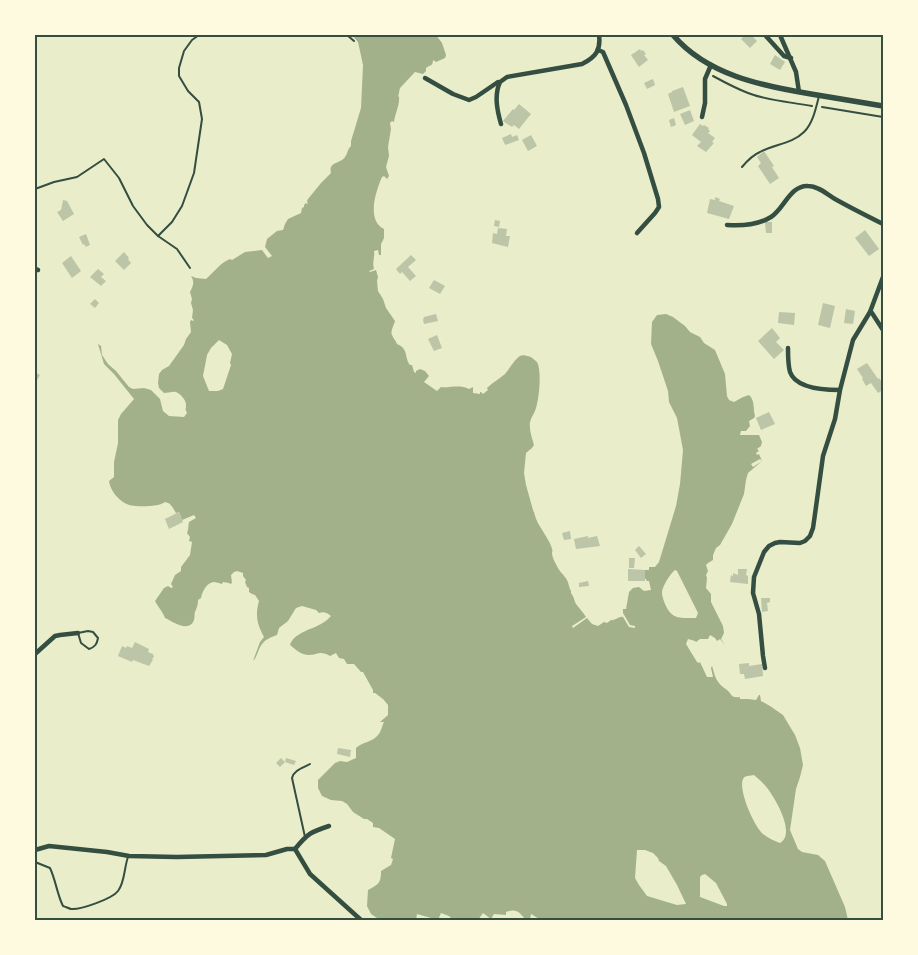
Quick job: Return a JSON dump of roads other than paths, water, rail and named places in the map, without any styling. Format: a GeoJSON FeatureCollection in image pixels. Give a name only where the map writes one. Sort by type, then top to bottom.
{"type":"FeatureCollection","features":[{"type":"Feature","properties":{"kind":"main road"},"geometry":{"type":"LineString","coordinates":[[673,35],[698,58],[711,66],[755,83],[818,96],[883,106]]}},
{"type":"Feature","properties":{"kind":"street"},"geometry":{"type":"LineString","coordinates":[[425,78],[453,94],[469,100],[507,77],[582,64],[590,60],[598,50],[600,43],[598,35]]}},
{"type":"Feature","properties":{"kind":"street"},"geometry":{"type":"LineString","coordinates":[[765,35],[784,56],[791,58]]}},
{"type":"Feature","properties":{"kind":"street"},"geometry":{"type":"LineString","coordinates":[[780,35],[796,72],[799,92]]}},
{"type":"Feature","properties":{"kind":"street"},"geometry":{"type":"LineString","coordinates":[[598,50],[603,52],[626,105],[644,153],[658,199],[658,207],[655,213],[637,233]]}},
{"type":"Feature","properties":{"kind":"street"},"geometry":{"type":"LineString","coordinates":[[702,117],[705,103],[704,79],[711,66]]}},
{"type":"Feature","properties":{"kind":"street"},"geometry":{"type":"LineString","coordinates":[[500,82],[496,95],[501,124]]}},
{"type":"Feature","properties":{"kind":"street"},"geometry":{"type":"LineString","coordinates":[[727,225],[755,224],[770,218],[793,192],[807,186],[817,188],[883,224]]}},
{"type":"Feature","properties":{"kind":"street"},"geometry":{"type":"LineString","coordinates":[[765,668],[759,614],[752,593],[754,577],[764,552],[770,546],[780,542],[800,543],[810,536],[813,528],[823,456],[835,419],[840,390],[853,340],[870,312],[883,277]]}},
{"type":"Feature","properties":{"kind":"street"},"geometry":{"type":"LineString","coordinates":[[870,312],[883,330]]}},
{"type":"Feature","properties":{"kind":"street"},"geometry":{"type":"LineString","coordinates":[[788,348],[790,372],[794,378],[816,389],[840,390]]}},
{"type":"Feature","properties":{"kind":"street"},"geometry":{"type":"LineString","coordinates":[[35,654],[55,636],[78,634]]}},
{"type":"Feature","properties":{"kind":"street"},"geometry":{"type":"LineString","coordinates":[[35,850],[49,846],[129,856],[266,855],[295,848],[305,837],[329,826]]}},
{"type":"Feature","properties":{"kind":"street"},"geometry":{"type":"LineString","coordinates":[[295,848],[310,874],[361,920]]}},
{"type":"Feature","properties":{"kind":"lane"},"geometry":{"type":"LineString","coordinates":[[742,167],[759,152],[781,145],[803,133],[812,119],[818,96]]}},
{"type":"Feature","properties":{"kind":"lane"},"geometry":{"type":"LineString","coordinates":[[88,631],[93,632],[98,638],[97,643],[93,648],[88,649],[81,643],[78,634],[88,631]]}},
{"type":"Feature","properties":{"kind":"lane"},"geometry":{"type":"LineString","coordinates":[[305,837],[292,775],[310,764]]}},
{"type":"Feature","properties":{"kind":"lane"},"geometry":{"type":"LineString","coordinates":[[35,862],[50,868],[55,879],[58,897],[63,906],[72,909],[113,896],[122,883],[129,856]]}}]}
